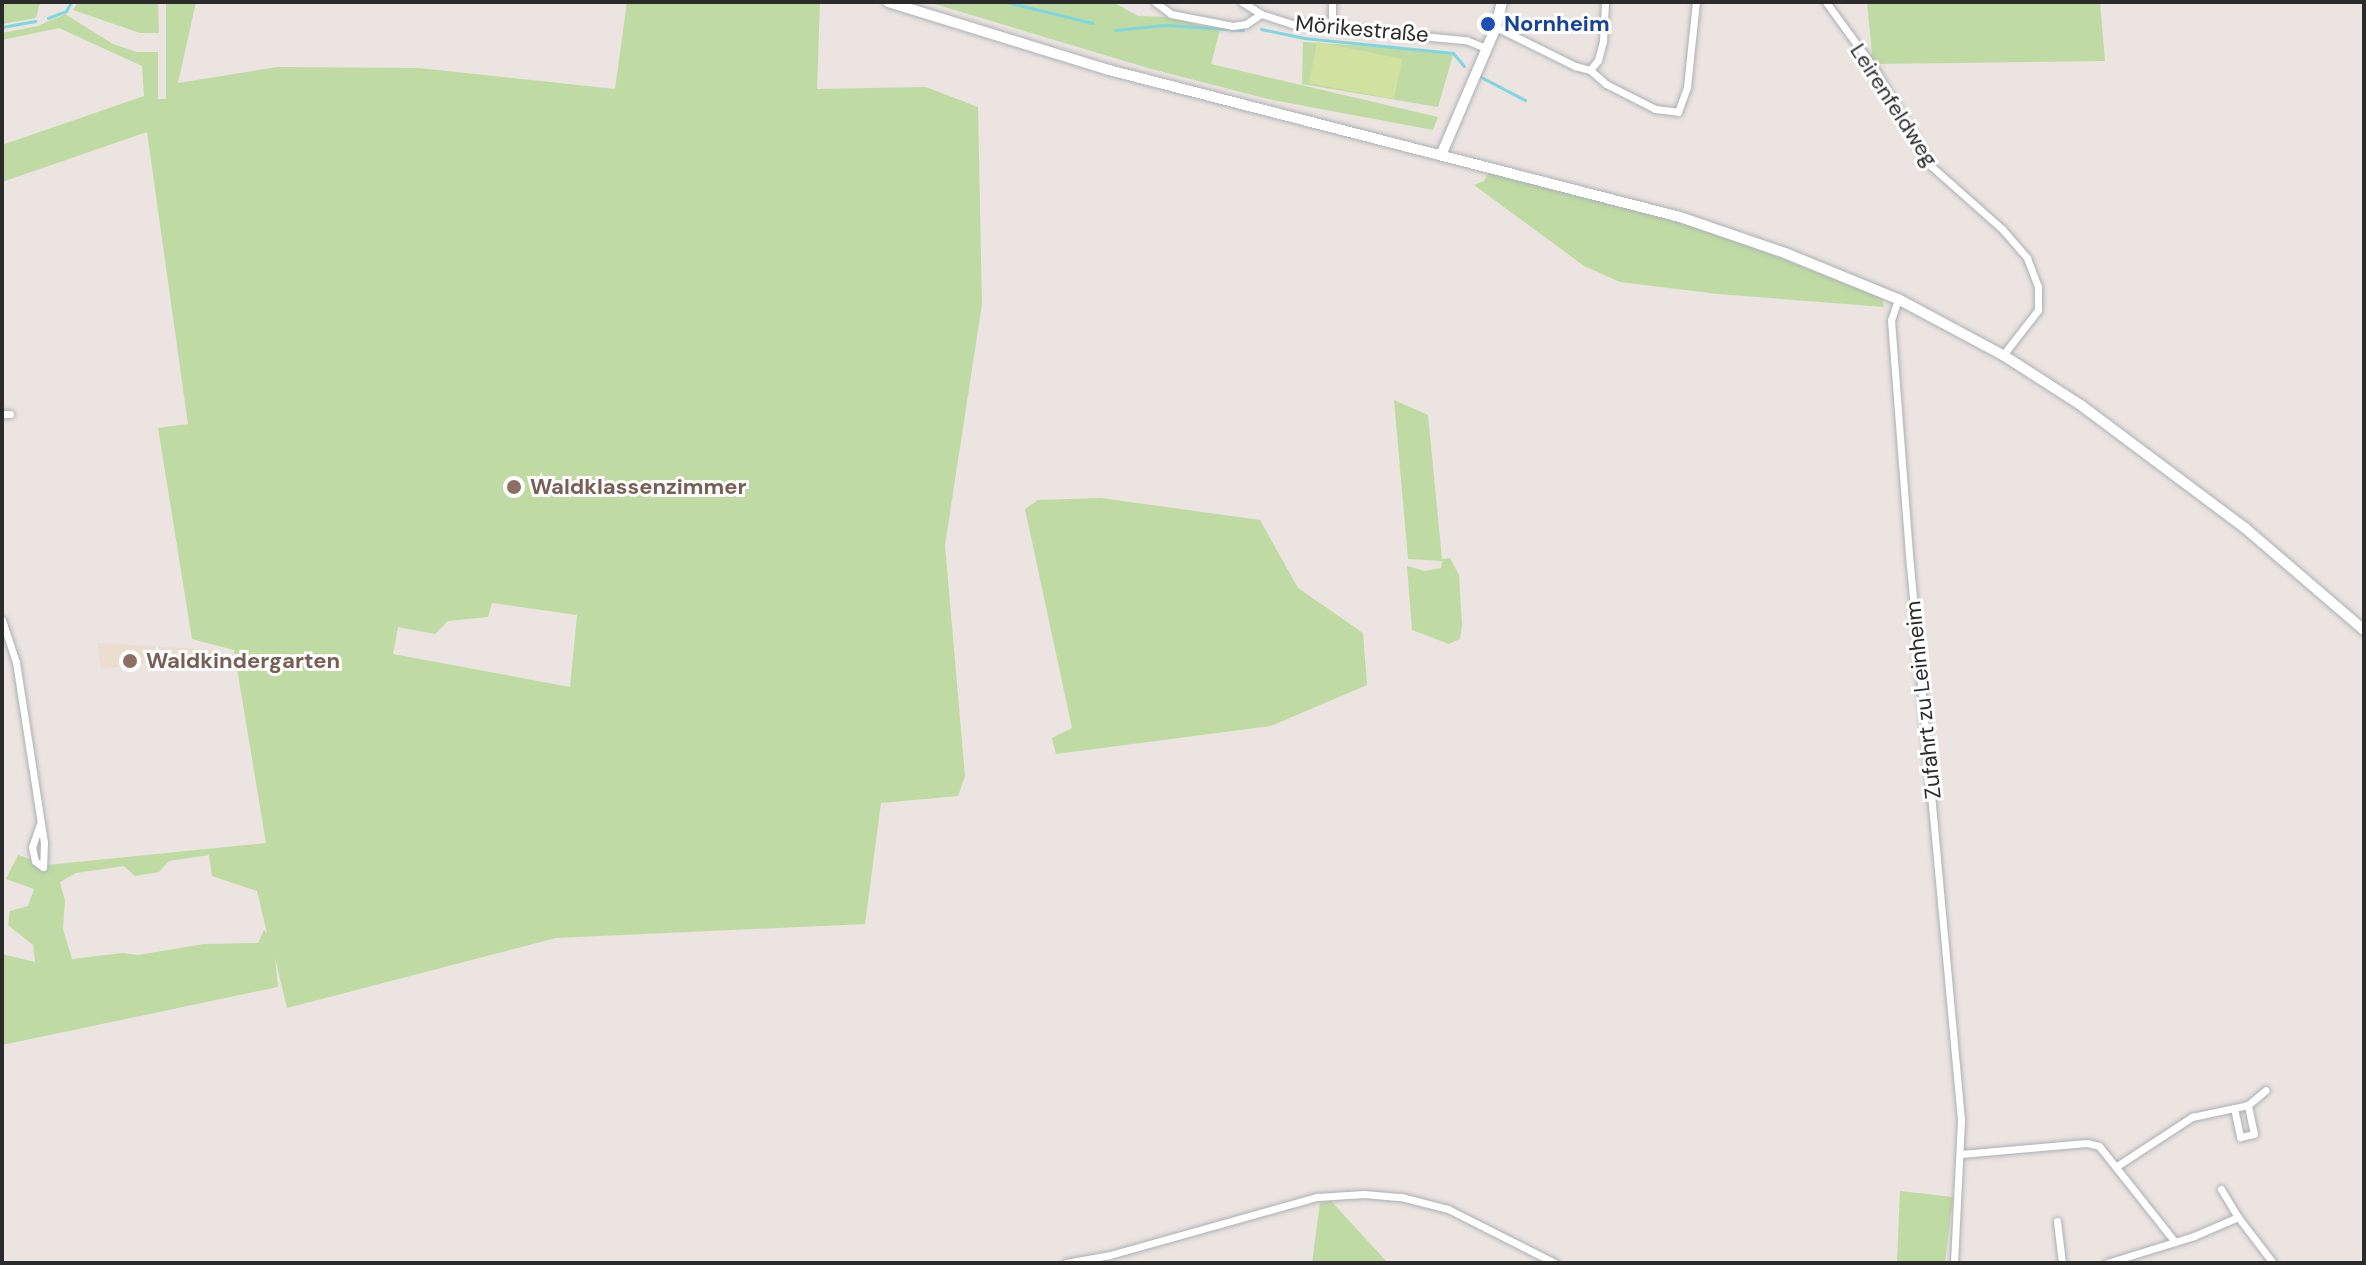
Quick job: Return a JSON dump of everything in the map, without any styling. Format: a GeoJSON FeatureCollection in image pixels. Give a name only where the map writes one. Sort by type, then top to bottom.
{"type":"FeatureCollection","features":[{"type":"Feature","properties":{"kind":"main road"},"geometry":{"type":"LineString","coordinates":[[888,2],[1109,70],[1249,108],[1442,153],[1680,217],[1785,253],[1898,299],[2003,355],[2174,472],[2364,630]]}},
{"type":"Feature","properties":{"kind":"main road"},"geometry":{"type":"LineString","coordinates":[[1442,153],[1496,27],[1502,2]]}},
{"type":"Feature","properties":{"kind":"street"},"geometry":{"type":"LineString","coordinates":[[1155,2],[1171,14],[1233,26],[1246,24],[1261,14]]}},
{"type":"Feature","properties":{"kind":"street","name":"Mörikestraße"},"geometry":{"type":"LineString","coordinates":[[1242,2],[1261,14],[1292,24],[1466,40],[1486,48]]}},
{"type":"Feature","properties":{"kind":"street"},"geometry":{"type":"LineString","coordinates":[[1332,2],[1332,28]]}},
{"type":"Feature","properties":{"kind":"street"},"geometry":{"type":"LineString","coordinates":[[1590,70],[1598,60],[1603,41],[1605,2]]}},
{"type":"Feature","properties":{"kind":"street"},"geometry":{"type":"LineString","coordinates":[[1496,27],[1575,66],[1590,70],[1606,84],[1664,111],[1681,109],[1696,2]]}},
{"type":"Feature","properties":{"kind":"street","name":"Leirenfeldweg"},"geometry":{"type":"LineString","coordinates":[[1826,2],[1874,68],[1931,166],[2003,230],[2027,258],[2038,287],[2038,310],[2003,355]]}},
{"type":"Feature","properties":{"kind":"street","name":"Zufahrt zu Leinheim"},"geometry":{"type":"LineString","coordinates":[[1898,299],[1891,320],[1910,565],[1960,1102],[1961,1154],[1954,1263]]}},
{"type":"Feature","properties":{"kind":"street"},"geometry":{"type":"LineString","coordinates":[[2,620],[16,662],[44,842],[43,867],[35,861],[32,847],[40,824]]}},
{"type":"Feature","properties":{"kind":"street"},"geometry":{"type":"LineString","coordinates":[[2117,1166],[2192,1117],[2248,1105],[2266,1090]]}},
{"type":"Feature","properties":{"kind":"street"},"geometry":{"type":"LineString","coordinates":[[2234,1108],[2240,1137],[2254,1134],[2248,1105]]}},
{"type":"Feature","properties":{"kind":"street"},"geometry":{"type":"LineString","coordinates":[[1961,1154],[2087,1143],[2099,1146],[2175,1242]]}},
{"type":"Feature","properties":{"kind":"street"},"geometry":{"type":"LineString","coordinates":[[2221,1189],[2273,1263]]}},
{"type":"Feature","properties":{"kind":"street"},"geometry":{"type":"LineString","coordinates":[[1066,1263],[1110,1255],[1317,1197],[1364,1194],[1401,1197],[1448,1209],[1555,1263]]}},
{"type":"Feature","properties":{"kind":"street"},"geometry":{"type":"LineString","coordinates":[[2107,1263],[2175,1242],[2238,1217]]}},
{"type":"Feature","properties":{"kind":"street"},"geometry":{"type":"LineString","coordinates":[[2057,1221],[2062,1263]]}},
{"type":"Feature","properties":{"kind":"shaded area","name":"Waldkindergarten"},"geometry":{"type":"Polygon","coordinates":[[[97,643],[218,650],[219,653],[101,669],[97,643]]]}},
{"type":"Feature","properties":{"kind":"green space"},"geometry":{"type":"Polygon","coordinates":[[[2,2],[40,2],[36,18],[2,24],[2,2]]]}},
{"type":"Feature","properties":{"kind":"green space"},"geometry":{"type":"Polygon","coordinates":[[[78,2],[158,2],[159,33],[140,33],[73,10],[78,2]]]}},
{"type":"Feature","properties":{"kind":"green space"},"geometry":{"type":"Polygon","coordinates":[[[166,2],[196,2],[178,83],[277,67],[419,68],[615,89],[627,2],[820,2],[817,89],[926,87],[978,107],[982,304],[945,545],[965,776],[958,796],[881,803],[865,924],[556,938],[287,1008],[275,958],[278,987],[2,1045],[2,954],[35,962],[33,945],[8,925],[10,911],[28,906],[34,889],[6,879],[18,855],[47,865],[266,843],[234,650],[192,639],[158,428],[188,424],[147,132],[2,182],[2,145],[144,96],[142,66],[59,28],[2,40],[2,33],[38,26],[65,14],[113,44],[137,52],[158,52],[158,99],[166,99],[166,2]],[[492,603],[488,617],[448,621],[435,634],[398,627],[393,654],[570,687],[577,615],[492,603]],[[209,855],[169,861],[159,872],[135,876],[124,866],[76,873],[60,882],[65,901],[63,929],[72,959],[123,953],[138,955],[204,944],[258,943],[264,930],[267,933],[257,891],[212,876],[209,855]]]}},
{"type":"Feature","properties":{"kind":"green space"},"geometry":{"type":"Polygon","coordinates":[[[928,2],[1113,2],[1138,16],[1166,17],[1220,30],[1211,64],[1438,117],[1433,130],[1268,99],[1148,68],[928,2]]]}},
{"type":"Feature","properties":{"kind":"green space"},"geometry":{"type":"Polygon","coordinates":[[[1867,2],[2100,2],[2105,61],[1875,64],[1868,55],[1872,54],[1867,2]]]}},
{"type":"Feature","properties":{"kind":"green space"},"geometry":{"type":"Polygon","coordinates":[[[1303,42],[1417,49],[1453,55],[1438,107],[1302,84],[1303,42]]]}},
{"type":"Feature","properties":{"kind":"green space"},"geometry":{"type":"Polygon","coordinates":[[[1317,42],[1402,59],[1394,99],[1309,83],[1317,42]]]}},
{"type":"Feature","properties":{"kind":"green space"},"geometry":{"type":"Polygon","coordinates":[[[1488,173],[1569,191],[1716,233],[1882,298],[1884,307],[1718,294],[1620,282],[1584,266],[1474,185],[1484,181],[1488,173]]]}},
{"type":"Feature","properties":{"kind":"green space"},"geometry":{"type":"Polygon","coordinates":[[[1394,400],[1428,415],[1442,559],[1450,558],[1459,575],[1460,639],[1449,644],[1412,630],[1407,566],[1425,571],[1441,568],[1442,561],[1408,559],[1394,400]]]}},
{"type":"Feature","properties":{"kind":"green space"},"geometry":{"type":"Polygon","coordinates":[[[1101,498],[1260,520],[1298,588],[1363,633],[1367,685],[1271,726],[1056,754],[1052,738],[1072,728],[1025,509],[1038,500],[1101,498]]]}},
{"type":"Feature","properties":{"kind":"green space"},"geometry":{"type":"Polygon","coordinates":[[[1900,1191],[1953,1197],[1945,1263],[1897,1263],[1900,1191]]]}},
{"type":"Feature","properties":{"kind":"green space"},"geometry":{"type":"Polygon","coordinates":[[[1331,1201],[1388,1263],[1312,1263],[1320,1203],[1331,1201]]]}},
{"type":"Feature","properties":{"kind":"waterway"},"geometry":{"type":"LineString","coordinates":[[48,18],[66,11],[71,2]]}},
{"type":"Feature","properties":{"kind":"waterway"},"geometry":{"type":"LineString","coordinates":[[1006,2],[1093,23]]}},
{"type":"Feature","properties":{"kind":"waterway"},"geometry":{"type":"LineString","coordinates":[[2,27],[35,21]]}},
{"type":"Feature","properties":{"kind":"waterway"},"geometry":{"type":"LineString","coordinates":[[1115,30],[1165,25],[1243,30]]}},
{"type":"Feature","properties":{"kind":"waterway"},"geometry":{"type":"LineString","coordinates":[[1261,29],[1304,38],[1453,53],[1464,66]]}},
{"type":"Feature","properties":{"kind":"waterway"},"geometry":{"type":"LineString","coordinates":[[1479,76],[1525,100]]}},
{"type":"Feature","properties":{"kind":"place","name":"Nornheim"},"geometry":{"type":"Point","coordinates":[1488,24]}},
{"type":"Feature","properties":{"kind":"place","name":"Waldklassenzimmer"},"geometry":{"type":"Point","coordinates":[514,487]}},
{"type":"Feature","properties":{"kind":"place","name":"Waldkindergarten"},"geometry":{"type":"Point","coordinates":[130,661]}}]}
